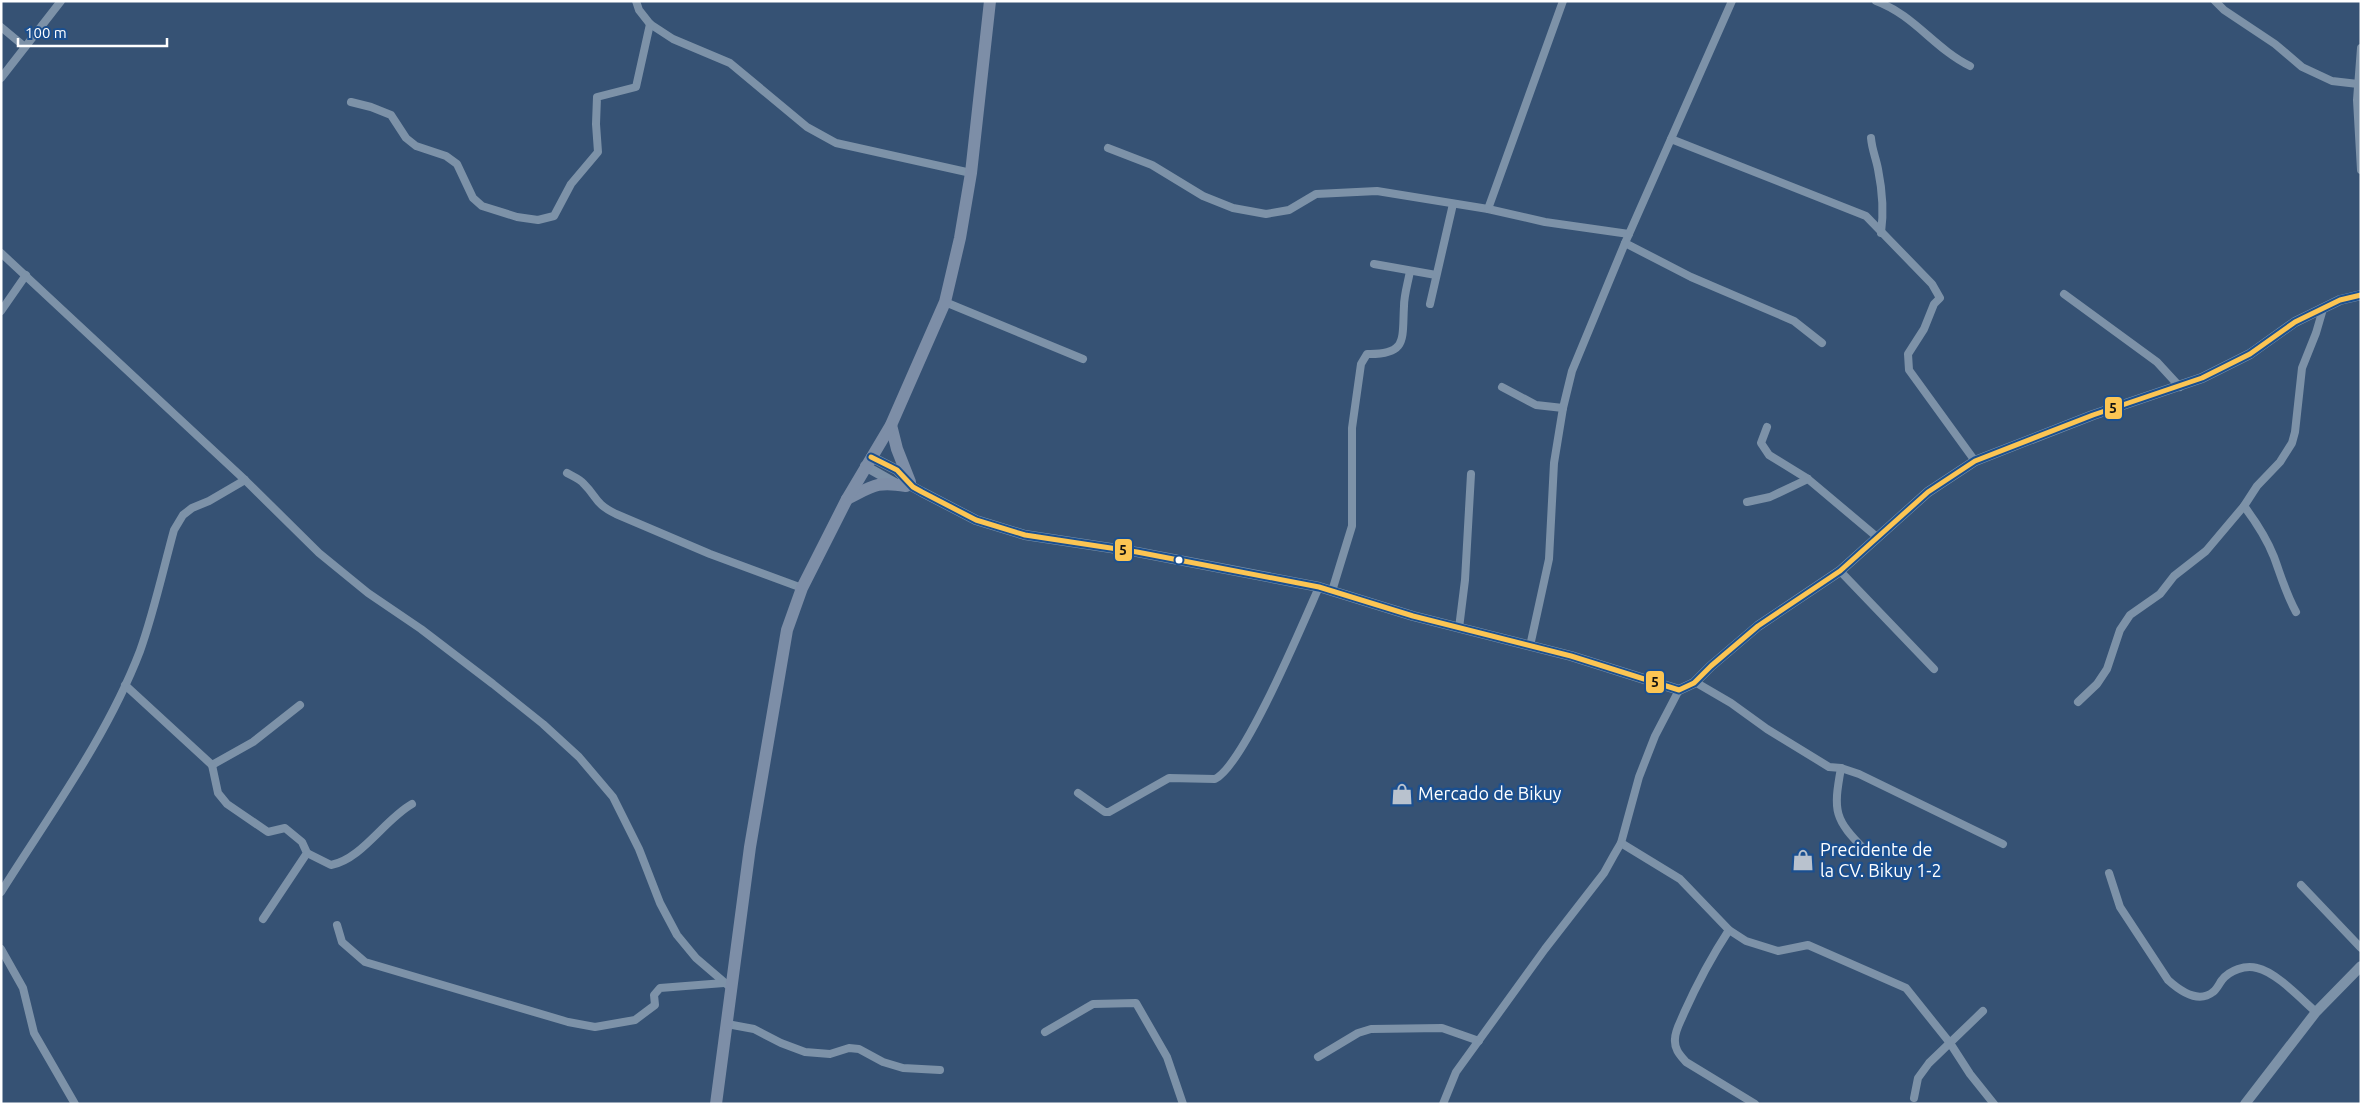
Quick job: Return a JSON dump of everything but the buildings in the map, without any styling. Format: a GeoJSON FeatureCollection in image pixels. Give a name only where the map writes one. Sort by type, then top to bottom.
{"type":"FeatureCollection","features":[{"type":"Feature","properties":{"kind":"main road"},"geometry":{"type":"LineString","coordinates":[[716,1104],[726,1024],[728,986],[787,630],[802,588],[847,499],[891,425],[944,302],[960,238],[971,173],[990,1]]}},
{"type":"Feature","properties":{"kind":"main road"},"geometry":{"type":"LineString","coordinates":[[847,499],[872,485],[888,483],[910,485],[897,449],[891,425]]}},
{"type":"Feature","properties":{"kind":"street"},"geometry":{"type":"LineString","coordinates":[[2,75],[61,1]]}},
{"type":"Feature","properties":{"kind":"street"},"geometry":{"type":"LineString","coordinates":[[636,1],[639,10],[650,24],[673,40],[730,63],[807,127],[836,142],[971,173]]}},
{"type":"Feature","properties":{"kind":"street"},"geometry":{"type":"LineString","coordinates":[[1488,209],[1563,1]]}},
{"type":"Feature","properties":{"kind":"street"},"geometry":{"type":"LineString","coordinates":[[1530,646],[1549,559],[1554,463],[1563,408],[1572,371],[1625,243],[1732,1]]}},
{"type":"Feature","properties":{"kind":"street"},"geometry":{"type":"LineString","coordinates":[[1876,1],[1893,4],[1954,58],[1970,66]]}},
{"type":"Feature","properties":{"kind":"street"},"geometry":{"type":"LineString","coordinates":[[2215,1],[2224,10],[2275,44],[2302,67],[2326,79],[2358,84]]}},
{"type":"Feature","properties":{"kind":"street"},"geometry":{"type":"LineString","coordinates":[[351,102],[391,115],[406,138],[416,146],[446,156],[458,164],[473,198],[482,206],[517,216],[547,220],[554,216],[571,184],[598,152],[597,97],[604,97],[616,91],[636,87],[650,24]]}},
{"type":"Feature","properties":{"kind":"street"},"geometry":{"type":"LineString","coordinates":[[1,27],[25,47]]}},
{"type":"Feature","properties":{"kind":"street"},"geometry":{"type":"LineString","coordinates":[[2361,48],[2358,84],[2358,153],[2361,170]]}},
{"type":"Feature","properties":{"kind":"street"},"geometry":{"type":"LineString","coordinates":[[1872,138],[1872,151],[1878,168],[1880,183],[1881,233]]}},
{"type":"Feature","properties":{"kind":"street"},"geometry":{"type":"LineString","coordinates":[[1672,139],[1866,216],[1932,284],[1940,298],[1934,304],[1924,329],[1908,354],[1909,370],[1975,461]]}},
{"type":"Feature","properties":{"kind":"street"},"geometry":{"type":"LineString","coordinates":[[1108,148],[1152,165],[1203,196],[1233,208],[1266,214],[1289,210],[1316,194],[1377,191],[1488,209],[1545,222],[1629,234]]}},
{"type":"Feature","properties":{"kind":"street"},"geometry":{"type":"LineString","coordinates":[[1430,304],[1453,204]]}},
{"type":"Feature","properties":{"kind":"street"},"geometry":{"type":"LineString","coordinates":[[1866,216],[1882,209]]}},
{"type":"Feature","properties":{"kind":"street"},"geometry":{"type":"LineString","coordinates":[[1625,243],[1691,278],[1794,321],[1822,343]]}},
{"type":"Feature","properties":{"kind":"street"},"geometry":{"type":"LineString","coordinates":[[1,253],[245,480],[319,553],[368,594],[422,629],[493,684],[580,757],[613,797],[639,849],[660,903],[676,935],[696,958],[728,986]]}},
{"type":"Feature","properties":{"kind":"street"},"geometry":{"type":"LineString","coordinates":[[1374,264],[1436,275]]}},
{"type":"Feature","properties":{"kind":"street"},"geometry":{"type":"LineString","coordinates":[[1332,591],[1352,526],[1352,428],[1361,364],[1368,354],[1384,355],[1396,350],[1404,337],[1404,305],[1410,271]]}},
{"type":"Feature","properties":{"kind":"street"},"geometry":{"type":"LineString","coordinates":[[1,311],[26,275]]}},
{"type":"Feature","properties":{"kind":"street"},"geometry":{"type":"LineString","coordinates":[[2064,294],[2157,362],[2180,387]]}},
{"type":"Feature","properties":{"kind":"street"},"geometry":{"type":"LineString","coordinates":[[1444,1104],[1456,1072],[1604,872],[1621,843],[1639,776],[1655,736],[1679,690],[1695,682],[1758,626],[1840,571],[1928,492],[1975,461],[2093,415],[2202,378],[2250,354],[2295,322],[2340,300],[2361,295]]}},
{"type":"Feature","properties":{"kind":"street"},"geometry":{"type":"LineString","coordinates":[[944,302],[1083,359]]}},
{"type":"Feature","properties":{"kind":"street"},"geometry":{"type":"LineString","coordinates":[[2078,702],[2097,684],[2107,669],[2120,630],[2130,615],[2160,594],[2174,576],[2206,551],[2244,506],[2257,486],[2280,462],[2292,442],[2302,368],[2316,333],[2323,308]]}},
{"type":"Feature","properties":{"kind":"street"},"geometry":{"type":"LineString","coordinates":[[1502,387],[1536,405],[1563,408]]}},
{"type":"Feature","properties":{"kind":"street"},"geometry":{"type":"LineString","coordinates":[[1767,427],[1762,436],[1763,448],[1769,455],[1808,479],[1877,537]]}},
{"type":"Feature","properties":{"kind":"street"},"geometry":{"type":"LineString","coordinates":[[868,462],[890,466],[910,485],[976,520],[1025,535],[1155,555],[1319,587],[1413,616],[1571,656],[1679,690]]}},
{"type":"Feature","properties":{"kind":"street"},"geometry":{"type":"LineString","coordinates":[[567,473],[584,483],[595,500],[604,508],[616,514],[710,554],[802,588]]}},
{"type":"Feature","properties":{"kind":"street"},"geometry":{"type":"LineString","coordinates":[[1459,628],[1465,580],[1471,474]]}},
{"type":"Feature","properties":{"kind":"street"},"geometry":{"type":"LineString","coordinates":[[1746,502],[1770,497],[1808,479]]}},
{"type":"Feature","properties":{"kind":"street"},"geometry":{"type":"LineString","coordinates":[[1,892],[84,760],[125,685],[140,650],[174,530],[183,515],[192,508],[209,501],[245,480]]}},
{"type":"Feature","properties":{"kind":"street"},"geometry":{"type":"LineString","coordinates":[[2244,506],[2259,527],[2274,556],[2286,594],[2296,612]]}},
{"type":"Feature","properties":{"kind":"street"},"geometry":{"type":"LineString","coordinates":[[1840,571],[1934,670]]}},
{"type":"Feature","properties":{"kind":"street"},"geometry":{"type":"LineString","coordinates":[[1078,793],[1105,812],[1109,812],[1169,778],[1215,779],[1220,776],[1242,749],[1319,587]]}},
{"type":"Feature","properties":{"kind":"street"},"geometry":{"type":"LineString","coordinates":[[1695,682],[1731,703],[1767,729],[1829,767],[1841,768],[1908,797],[2003,844]]}},
{"type":"Feature","properties":{"kind":"street"},"geometry":{"type":"LineString","coordinates":[[125,685],[212,765],[218,793],[227,804],[268,832],[285,828],[302,842],[307,853],[331,865],[348,859],[400,811],[412,804]]}},
{"type":"Feature","properties":{"kind":"street"},"geometry":{"type":"LineString","coordinates":[[212,765],[253,742],[300,705]]}},
{"type":"Feature","properties":{"kind":"street"},"geometry":{"type":"LineString","coordinates":[[1841,768],[1836,793],[1839,821],[1845,830],[1866,851]]}},
{"type":"Feature","properties":{"kind":"street"},"geometry":{"type":"LineString","coordinates":[[1621,843],[1680,879],[1729,930],[1746,941],[1778,951],[1808,945],[1906,988],[1950,1043],[1970,1074],[1994,1104]]}},
{"type":"Feature","properties":{"kind":"street"},"geometry":{"type":"LineString","coordinates":[[263,919],[307,853]]}},
{"type":"Feature","properties":{"kind":"street"},"geometry":{"type":"LineString","coordinates":[[2109,873],[2120,907],[2168,980],[2178,990],[2202,996],[2212,993],[2223,978],[2232,972],[2242,968],[2257,968],[2270,974],[2316,1012]]}},
{"type":"Feature","properties":{"kind":"street"},"geometry":{"type":"LineString","coordinates":[[2301,885],[2361,948]]}},
{"type":"Feature","properties":{"kind":"street"},"geometry":{"type":"LineString","coordinates":[[337,925],[342,942],[365,962],[568,1022],[595,1027],[635,1020],[655,1005],[654,994],[660,988],[728,986]]}},
{"type":"Feature","properties":{"kind":"street"},"geometry":{"type":"LineString","coordinates":[[1729,930],[1713,954],[1693,993],[1677,1029],[1675,1046],[1686,1062],[1755,1104]]}},
{"type":"Feature","properties":{"kind":"street"},"geometry":{"type":"LineString","coordinates":[[1,949],[23,988],[34,1033],[75,1104]]}},
{"type":"Feature","properties":{"kind":"street"},"geometry":{"type":"LineString","coordinates":[[2245,1104],[2316,1012],[2361,966]]}},
{"type":"Feature","properties":{"kind":"street"},"geometry":{"type":"LineString","coordinates":[[1045,1032],[1093,1004],[1136,1003],[1168,1057],[1183,1104]]}},
{"type":"Feature","properties":{"kind":"street"},"geometry":{"type":"LineString","coordinates":[[1914,1098],[1918,1078],[1929,1063],[1983,1011]]}},
{"type":"Feature","properties":{"kind":"street"},"geometry":{"type":"LineString","coordinates":[[726,1024],[754,1029],[781,1043],[805,1052],[830,1054],[849,1048],[859,1049],[883,1062],[903,1068],[940,1070]]}},
{"type":"Feature","properties":{"kind":"street"},"geometry":{"type":"LineString","coordinates":[[1318,1057],[1358,1033],[1371,1029],[1442,1028],[1479,1041]]}},
{"type":"Feature","properties":{"kind":"transit line","name":"5"},"geometry":{"type":"LineString","coordinates":[[871,457],[897,470],[913,487],[976,520],[1025,535],[1137,552],[1319,587],[1413,616],[1571,656],[1679,690],[1694,683],[1758,626],[1840,571],[1928,492],[1975,461],[2093,415],[2202,378],[2250,354],[2295,322],[2340,300],[2361,295]]}},
{"type":"Feature","properties":{"kind":"place","name":"Mercado de Bikuy"},"geometry":{"type":"Point","coordinates":[1402,794]}},
{"type":"Feature","properties":{"kind":"place","name":"Precidente de la CV. Bikuy 1-2"},"geometry":{"type":"Point","coordinates":[1803,860]}}]}
